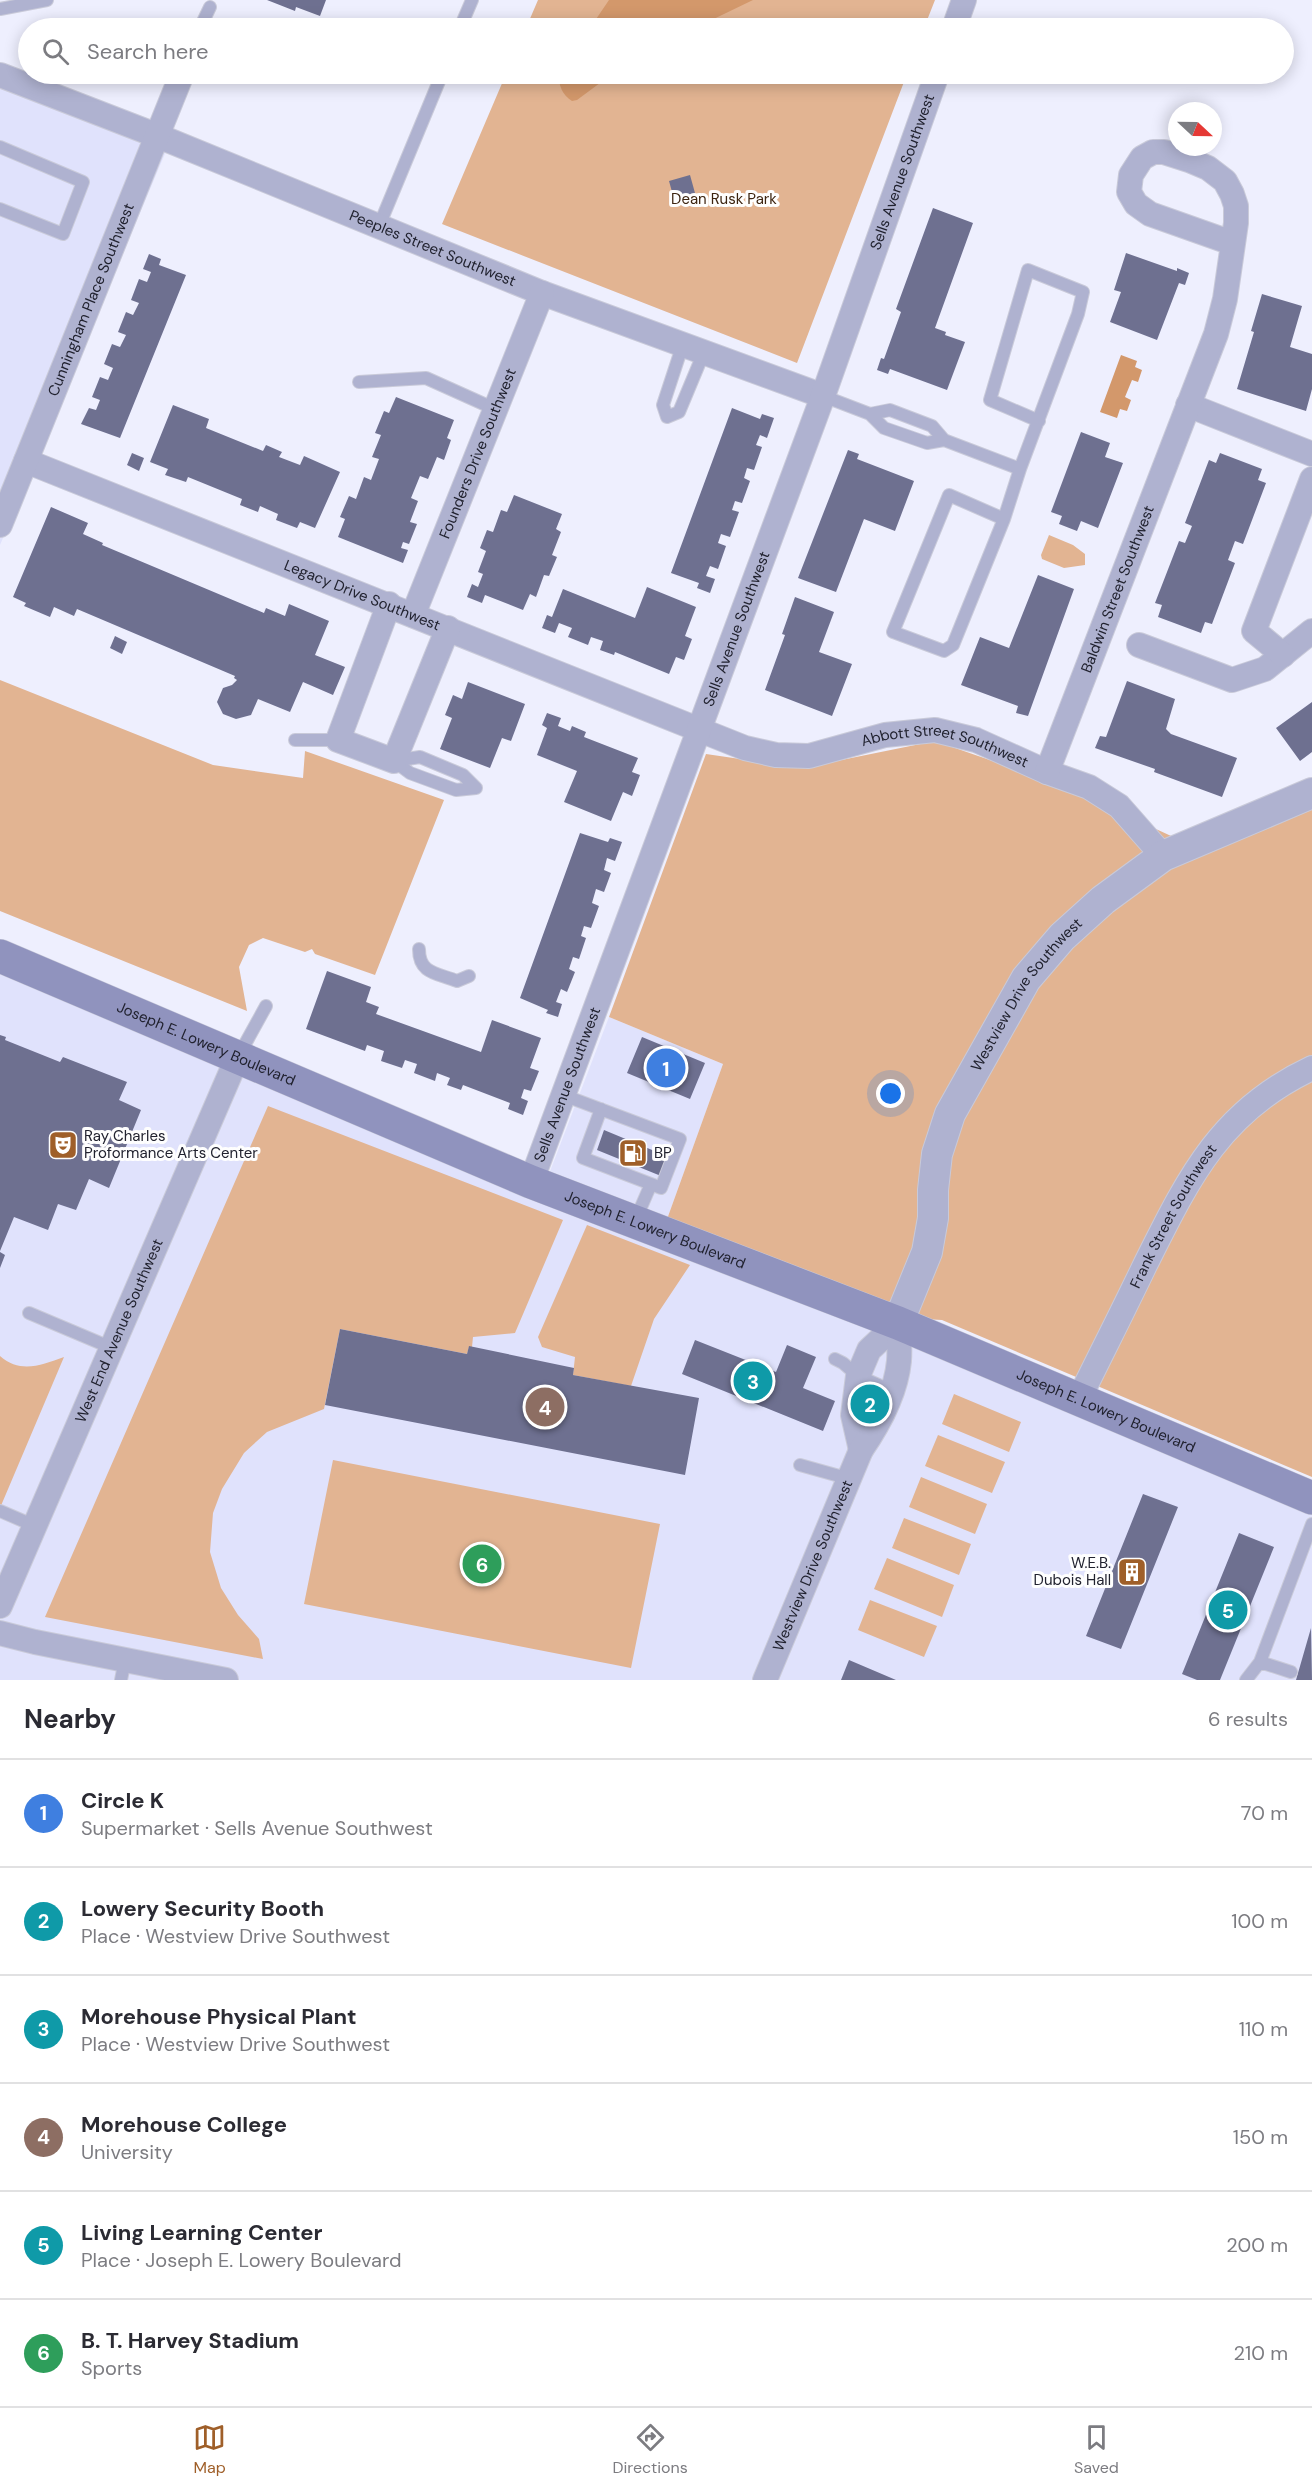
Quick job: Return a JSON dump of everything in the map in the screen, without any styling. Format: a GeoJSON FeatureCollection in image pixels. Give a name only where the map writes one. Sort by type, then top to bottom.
{"type":"FeatureCollection","features":[{"type":"Feature","properties":{"kind":"main road","name":"Joseph E. Lowery Boulevard"},"geometry":{"type":"LineString","coordinates":[[0,956],[531,1182],[898,1323],[1312,1498]]}},
{"type":"Feature","properties":{"kind":"street"},"geometry":{"type":"LineString","coordinates":[[958,18],[964,0]]}},
{"type":"Feature","properties":{"kind":"street","name":"Peeples Street Southwest"},"geometry":{"type":"LineString","coordinates":[[0,75],[18,82]]}},
{"type":"Feature","properties":{"kind":"street","name":"Peeples Street Southwest"},"geometry":{"type":"LineString","coordinates":[[23,84],[158,136],[542,293],[823,396]]}},
{"type":"Feature","properties":{"kind":"street","name":"Cunningham Place Southwest"},"geometry":{"type":"LineString","coordinates":[[0,525],[178,84]]}},
{"type":"Feature","properties":{"kind":"street","name":"Sells Avenue Southwest"},"geometry":{"type":"LineString","coordinates":[[531,1182],[823,396],[933,84]]}},
{"type":"Feature","properties":{"kind":"street","name":"Baldwin Street Southwest"},"geometry":{"type":"LineString","coordinates":[[1047,772],[1216,334],[1225,299],[1232,243],[1236,206],[1225,181],[1208,168],[1164,152],[1153,152],[1142,158],[1131,175],[1129,192],[1136,204],[1150,214],[1232,243]]}},
{"type":"Feature","properties":{"kind":"street","name":"Founders Drive Southwest"},"geometry":{"type":"LineString","coordinates":[[413,615],[542,293]]}},
{"type":"Feature","properties":{"kind":"street"},"geometry":{"type":"LineString","coordinates":[[1188,405],[1312,454]]}},
{"type":"Feature","properties":{"kind":"street","name":"Legacy Drive Southwest"},"geometry":{"type":"LineString","coordinates":[[26,461],[448,628],[697,730]]}},
{"type":"Feature","properties":{"kind":"street"},"geometry":{"type":"LineString","coordinates":[[1283,655],[1254,631],[1312,478]]}},
{"type":"Feature","properties":{"kind":"street"},"geometry":{"type":"LineString","coordinates":[[388,604],[338,740],[394,761],[448,628]]}},
{"type":"Feature","properties":{"kind":"street"},"geometry":{"type":"LineString","coordinates":[[1140,645],[1232,680],[1265,669],[1312,631]]}},
{"type":"Feature","properties":{"kind":"street","name":"Abbott Street Southwest"},"geometry":{"type":"LineString","coordinates":[[697,730],[745,748],[776,755],[809,756],[885,735],[935,730],[976,740],[1047,772],[1089,787],[1119,806],[1162,856]]}},
{"type":"Feature","properties":{"kind":"street","name":"Westview Drive Southwest"},"geometry":{"type":"LineString","coordinates":[[765,1680],[861,1450],[878,1426],[891,1391],[899,1362],[898,1323],[927,1252],[933,1218],[937,1154],[950,1114],[1026,979],[1062,937],[1103,900],[1162,856],[1312,793]]}},
{"type":"Feature","properties":{"kind":"street","name":"West End Avenue Southwest"},"geometry":{"type":"LineString","coordinates":[[0,1606],[5,1581],[35,1526],[238,1056]]}},
{"type":"Feature","properties":{"kind":"street","name":"Frank Street Southwest"},"geometry":{"type":"LineString","coordinates":[[1078,1401],[1183,1190],[1220,1136],[1251,1105],[1286,1080],[1312,1068]]}},
{"type":"Feature","properties":{"kind":"street","name":"Westview Drive Southwest"},"geometry":{"type":"LineString","coordinates":[[861,1450],[853,1415],[858,1376],[869,1350],[898,1323]]}},
{"type":"Feature","properties":{"kind":"street"},"geometry":{"type":"LineString","coordinates":[[0,1633],[123,1670],[226,1680]]}},
{"type":"Feature","properties":{"kind":"lane"},"geometry":{"type":"LineString","coordinates":[[0,9],[47,0]]}},
{"type":"Feature","properties":{"kind":"lane"},"geometry":{"type":"LineString","coordinates":[[464,18],[472,0]]}},
{"type":"Feature","properties":{"kind":"lane"},"geometry":{"type":"LineString","coordinates":[[205,18],[210,7]]}},
{"type":"Feature","properties":{"kind":"lane"},"geometry":{"type":"LineString","coordinates":[[379,226],[438,84]]}},
{"type":"Feature","properties":{"kind":"lane"},"geometry":{"type":"LineString","coordinates":[[0,147],[82,182],[63,234],[0,209]]}},
{"type":"Feature","properties":{"kind":"lane"},"geometry":{"type":"LineString","coordinates":[[1004,519],[949,495],[893,632],[944,651],[953,645],[1004,519],[1020,469],[1039,420],[1078,314],[1083,292],[1028,270],[990,400],[1039,420]]}},
{"type":"Feature","properties":{"kind":"lane"},"geometry":{"type":"LineString","coordinates":[[693,348],[679,412],[667,417],[663,405],[693,348]]}},
{"type":"Feature","properties":{"kind":"lane"},"geometry":{"type":"LineString","coordinates":[[359,382],[426,378],[495,409]]}},
{"type":"Feature","properties":{"kind":"lane","name":"Peeples Street Southwest"},"geometry":{"type":"LineString","coordinates":[[823,396],[870,414],[884,428],[927,443],[944,440]]}},
{"type":"Feature","properties":{"kind":"lane","name":"Peeples Street Southwest"},"geometry":{"type":"LineString","coordinates":[[870,414],[890,410],[932,426],[944,440],[1020,469]]}},
{"type":"Feature","properties":{"kind":"lane"},"geometry":{"type":"LineString","coordinates":[[295,740],[338,740]]}},
{"type":"Feature","properties":{"kind":"lane"},"geometry":{"type":"LineString","coordinates":[[420,757],[463,775],[476,788],[456,790],[410,773],[394,761],[420,757]]}},
{"type":"Feature","properties":{"kind":"lane"},"geometry":{"type":"LineString","coordinates":[[419,949],[419,961],[423,968],[457,981],[469,976]]}},
{"type":"Feature","properties":{"kind":"lane"},"geometry":{"type":"LineString","coordinates":[[238,1056],[266,1006]]}},
{"type":"Feature","properties":{"kind":"lane"},"geometry":{"type":"LineString","coordinates":[[563,1095],[601,1109],[680,1139],[661,1188],[583,1158],[601,1109]]}},
{"type":"Feature","properties":{"kind":"lane"},"geometry":{"type":"LineString","coordinates":[[635,1222],[651,1184]]}},
{"type":"Feature","properties":{"kind":"lane"},"geometry":{"type":"LineString","coordinates":[[29,1313],[112,1348]]}},
{"type":"Feature","properties":{"kind":"lane"},"geometry":{"type":"LineString","coordinates":[[834,1359],[843,1363],[858,1376],[891,1391]]}},
{"type":"Feature","properties":{"kind":"lane"},"geometry":{"type":"LineString","coordinates":[[800,1465],[849,1479]]}},
{"type":"Feature","properties":{"kind":"lane"},"geometry":{"type":"LineString","coordinates":[[0,1511],[35,1526]]}},
{"type":"Feature","properties":{"kind":"lane"},"geometry":{"type":"LineString","coordinates":[[1246,1680],[1260,1662],[1312,1524]]}},
{"type":"Feature","properties":{"kind":"lane"},"geometry":{"type":"LineString","coordinates":[[1260,1662],[1291,1672]]}},
{"type":"Feature","properties":{"kind":"shaded area"},"geometry":{"type":"Polygon","coordinates":[[[609,0],[753,0],[716,18],[597,18],[609,0]]]}},
{"type":"Feature","properties":{"kind":"shaded area"},"geometry":{"type":"Polygon","coordinates":[[[0,77],[167,149],[0,545],[0,77]]]}},
{"type":"Feature","properties":{"kind":"shaded area"},"geometry":{"type":"Polygon","coordinates":[[[560,84],[599,84],[577,100],[572,101],[560,84]]]}},
{"type":"Feature","properties":{"kind":"shaded area"},"geometry":{"type":"Polygon","coordinates":[[[1121,355],[1137,361],[1135,367],[1142,370],[1138,382],[1132,380],[1125,397],[1131,400],[1127,411],[1120,409],[1117,418],[1100,412],[1121,355]]]}},
{"type":"Feature","properties":{"kind":"shaded area"},"geometry":{"type":"Polygon","coordinates":[[[0,950],[1312,1498],[1312,1680],[0,1680],[0,950]]]}},
{"type":"Feature","properties":{"kind":"shaded area"},"geometry":{"type":"Polygon","coordinates":[[[609,1017],[723,1064],[666,1222],[549,1174],[609,1017]]]}},
{"type":"Feature","properties":{"kind":"green space"},"geometry":{"type":"Polygon","coordinates":[[[538,0],[935,0],[928,18],[530,18],[538,0]]]}},
{"type":"Feature","properties":{"kind":"green space","name":"Dean Rusk Park"},"geometry":{"type":"Polygon","coordinates":[[[502,84],[903,84],[797,363],[442,224],[502,84]]]}},
{"type":"Feature","properties":{"kind":"green space"},"geometry":{"type":"Polygon","coordinates":[[[1049,535],[1073,545],[1085,554],[1085,565],[1064,568],[1042,559],[1041,555],[1049,535]]]}},
{"type":"Feature","properties":{"kind":"green space"},"geometry":{"type":"Polygon","coordinates":[[[0,680],[213,765],[303,778],[305,751],[444,800],[375,975],[315,954],[312,949],[305,952],[263,938],[249,945],[239,967],[247,1011],[0,911],[0,680]]]}},
{"type":"Feature","properties":{"kind":"green space"},"geometry":{"type":"Polygon","coordinates":[[[935,741],[1056,783],[1182,841],[1312,779],[1312,1477],[942,1320],[867,1316],[666,1222],[723,1064],[609,1017],[706,754],[802,768],[935,741]]]}},
{"type":"Feature","properties":{"kind":"green space"},"geometry":{"type":"Polygon","coordinates":[[[268,1106],[563,1220],[515,1333],[473,1337],[472,1347],[469,1347],[467,1354],[340,1329],[324,1409],[267,1432],[244,1453],[222,1489],[213,1513],[210,1552],[221,1588],[238,1615],[259,1639],[263,1659],[45,1617],[268,1106]]]}},
{"type":"Feature","properties":{"kind":"green space"},"geometry":{"type":"Polygon","coordinates":[[[587,1225],[690,1265],[654,1319],[631,1386],[573,1375],[575,1357],[542,1347],[538,1337],[587,1225]]]}},
{"type":"Feature","properties":{"kind":"green space"},"geometry":{"type":"Polygon","coordinates":[[[0,1356],[8,1362],[23,1366],[39,1365],[64,1357],[0,1508],[0,1356]]]}},
{"type":"Feature","properties":{"kind":"green space"},"geometry":{"type":"Polygon","coordinates":[[[954,1394],[1021,1422],[1009,1452],[942,1424],[954,1394]]]}},
{"type":"Feature","properties":{"kind":"green space"},"geometry":{"type":"Polygon","coordinates":[[[938,1435],[1005,1462],[992,1493],[925,1466],[938,1435]]]}},
{"type":"Feature","properties":{"kind":"green space"},"geometry":{"type":"Polygon","coordinates":[[[333,1460],[660,1524],[631,1668],[304,1604],[333,1460]]]}},
{"type":"Feature","properties":{"kind":"green space"},"geometry":{"type":"Polygon","coordinates":[[[921,1477],[987,1504],[975,1534],[909,1507],[921,1477]]]}},
{"type":"Feature","properties":{"kind":"green space"},"geometry":{"type":"Polygon","coordinates":[[[904,1518],[971,1544],[959,1575],[892,1548],[904,1518]]]}},
{"type":"Feature","properties":{"kind":"green space"},"geometry":{"type":"Polygon","coordinates":[[[887,1558],[954,1585],[942,1617],[874,1589],[887,1558]]]}},
{"type":"Feature","properties":{"kind":"green space"},"geometry":{"type":"Polygon","coordinates":[[[870,1600],[937,1626],[924,1657],[858,1630],[870,1600]]]}},
{"type":"Feature","properties":{"kind":"building"},"geometry":{"type":"Polygon","coordinates":[[[267,0],[326,0],[320,16],[296,7],[295,11],[267,0]]]}},
{"type":"Feature","properties":{"kind":"building"},"geometry":{"type":"Polygon","coordinates":[[[690,175],[695,193],[674,199],[669,181],[690,175]]]}},
{"type":"Feature","properties":{"kind":"building"},"geometry":{"type":"Polygon","coordinates":[[[933,208],[973,223],[935,328],[946,332],[945,335],[965,342],[947,390],[890,369],[888,374],[877,370],[881,358],[884,359],[901,312],[896,309],[933,208]]]}},
{"type":"Feature","properties":{"kind":"building"},"geometry":{"type":"Polygon","coordinates":[[[1126,253],[1189,273],[1185,285],[1179,283],[1157,340],[1110,322],[1121,292],[1114,290],[1126,253]]]}},
{"type":"Feature","properties":{"kind":"building"},"geometry":{"type":"Polygon","coordinates":[[[149,254],[161,259],[159,265],[186,275],[120,438],[81,424],[89,408],[96,410],[100,400],[92,397],[100,377],[108,380],[113,368],[104,364],[112,344],[120,347],[126,335],[118,332],[126,312],[133,315],[139,303],[131,300],[139,279],[147,282],[151,272],[143,269],[149,254]]]}},
{"type":"Feature","properties":{"kind":"building"},"geometry":{"type":"Polygon","coordinates":[[[1262,294],[1302,306],[1290,347],[1312,354],[1312,389],[1306,411],[1237,389],[1254,332],[1251,331],[1262,294]]]}},
{"type":"Feature","properties":{"kind":"building"},"geometry":{"type":"Polygon","coordinates":[[[396,397],[454,420],[447,438],[451,440],[444,460],[437,457],[428,479],[420,476],[411,498],[418,501],[410,522],[417,524],[409,544],[403,542],[401,548],[408,550],[403,563],[338,537],[345,519],[340,517],[349,496],[356,499],[364,477],[371,480],[379,459],[372,457],[381,435],[375,433],[384,411],[389,413],[396,397]]]}},
{"type":"Feature","properties":{"kind":"building"},"geometry":{"type":"Polygon","coordinates":[[[173,405],[209,419],[206,428],[263,451],[266,445],[282,452],[279,457],[300,465],[304,456],[340,472],[315,528],[300,522],[297,528],[276,520],[278,514],[260,506],[258,512],[240,505],[242,499],[188,477],[186,482],[165,475],[168,469],[150,462],[173,405]]]}},
{"type":"Feature","properties":{"kind":"building"},"geometry":{"type":"Polygon","coordinates":[[[732,408],[760,419],[762,414],[774,418],[767,438],[760,435],[756,445],[762,447],[754,470],[747,468],[744,478],[750,481],[742,503],[735,501],[732,510],[739,512],[730,537],[721,534],[718,543],[726,546],[718,569],[710,566],[706,576],[715,579],[710,593],[697,588],[699,583],[671,573],[732,408]]]}},
{"type":"Feature","properties":{"kind":"building"},"geometry":{"type":"Polygon","coordinates":[[[1081,432],[1110,443],[1105,457],[1123,463],[1098,528],[1081,521],[1077,531],[1059,524],[1062,516],[1051,512],[1081,432]]]}},
{"type":"Feature","properties":{"kind":"building"},"geometry":{"type":"Polygon","coordinates":[[[848,450],[859,454],[857,459],[914,481],[895,531],[864,519],[836,592],[798,578],[848,450]]]}},
{"type":"Feature","properties":{"kind":"building"},"geometry":{"type":"Polygon","coordinates":[[[132,453],[144,458],[139,471],[127,465],[132,453]]]}},
{"type":"Feature","properties":{"kind":"building"},"geometry":{"type":"Polygon","coordinates":[[[1220,453],[1262,469],[1258,480],[1266,483],[1243,544],[1235,541],[1228,560],[1235,563],[1212,624],[1205,622],[1201,633],[1158,617],[1162,605],[1155,603],[1179,541],[1185,543],[1192,526],[1185,523],[1209,460],[1216,463],[1220,453]]]}},
{"type":"Feature","properties":{"kind":"building"},"geometry":{"type":"Polygon","coordinates":[[[514,495],[562,514],[556,529],[561,532],[552,555],[557,557],[549,576],[544,575],[536,597],[530,594],[523,610],[485,595],[482,603],[467,597],[472,584],[478,587],[483,574],[478,572],[486,551],[480,548],[487,530],[493,532],[501,510],[507,512],[514,495]]]}},
{"type":"Feature","properties":{"kind":"building"},"geometry":{"type":"Polygon","coordinates":[[[51,507],[88,523],[83,534],[103,543],[102,545],[264,613],[266,608],[285,616],[289,604],[329,621],[315,655],[345,667],[333,695],[303,682],[290,712],[258,699],[251,715],[236,719],[223,714],[217,702],[223,688],[232,685],[237,680],[235,676],[77,609],[74,616],[54,607],[50,617],[24,606],[26,603],[13,597],[51,507]]]}},
{"type":"Feature","properties":{"kind":"building"},"geometry":{"type":"Polygon","coordinates":[[[1038,575],[1074,589],[1028,716],[1016,713],[1018,706],[961,685],[980,637],[1009,648],[1038,575]]]}},
{"type":"Feature","properties":{"kind":"building"},"geometry":{"type":"Polygon","coordinates":[[[647,587],[696,607],[685,636],[692,639],[684,660],[676,657],[669,674],[615,652],[614,655],[600,650],[603,641],[591,637],[588,645],[568,637],[572,628],[559,623],[555,633],[542,628],[547,615],[552,617],[563,589],[635,618],[647,587]]]}},
{"type":"Feature","properties":{"kind":"building"},"geometry":{"type":"Polygon","coordinates":[[[795,597],[834,612],[819,652],[852,664],[832,716],[765,690],[785,635],[782,634],[795,597]]]}},
{"type":"Feature","properties":{"kind":"building"},"geometry":{"type":"Polygon","coordinates":[[[115,636],[127,642],[122,654],[110,648],[115,636]]]}},
{"type":"Feature","properties":{"kind":"building"},"geometry":{"type":"Polygon","coordinates":[[[1127,681],[1175,699],[1166,729],[1171,734],[1237,758],[1222,797],[1154,772],[1155,769],[1095,748],[1100,736],[1106,737],[1127,681]]]}},
{"type":"Feature","properties":{"kind":"building"},"geometry":{"type":"Polygon","coordinates":[[[468,682],[525,704],[511,741],[502,738],[490,768],[440,749],[452,718],[445,715],[453,695],[462,699],[468,682]]]}},
{"type":"Feature","properties":{"kind":"building"},"geometry":{"type":"Polygon","coordinates":[[[1312,702],[1312,752],[1300,761],[1276,728],[1312,702]]]}},
{"type":"Feature","properties":{"kind":"building"},"geometry":{"type":"Polygon","coordinates":[[[547,713],[561,718],[558,726],[570,731],[572,726],[586,732],[584,737],[638,758],[632,772],[640,775],[632,796],[623,792],[611,821],[564,802],[577,771],[537,755],[547,728],[542,725],[547,713]]]}},
{"type":"Feature","properties":{"kind":"building"},"geometry":{"type":"Polygon","coordinates":[[[580,833],[608,842],[610,838],[622,842],[615,861],[607,858],[604,870],[611,873],[604,892],[596,889],[592,903],[599,906],[591,928],[584,926],[581,936],[586,938],[579,959],[573,957],[569,969],[575,972],[567,992],[561,989],[556,1002],[562,1004],[558,1017],[520,998],[580,833]]]}},
{"type":"Feature","properties":{"kind":"building"},"geometry":{"type":"Polygon","coordinates":[[[327,971],[371,987],[366,1002],[379,1007],[376,1014],[481,1052],[492,1020],[541,1038],[530,1068],[539,1071],[531,1091],[524,1089],[521,1098],[528,1101],[523,1115],[508,1109],[510,1103],[463,1085],[461,1090],[447,1085],[450,1078],[437,1073],[435,1081],[414,1073],[417,1064],[405,1060],[402,1068],[381,1061],[384,1051],[367,1045],[365,1051],[306,1029],[327,971]]]}},
{"type":"Feature","properties":{"kind":"building","name":"Ray Charles Proformance Arts Center"},"geometry":{"type":"Polygon","coordinates":[[[0,1035],[6,1037],[5,1040],[60,1062],[63,1057],[127,1082],[119,1100],[141,1110],[109,1188],[89,1179],[76,1210],[58,1204],[48,1230],[14,1217],[0,1251],[0,1035]]]}},
{"type":"Feature","properties":{"kind":"building"},"geometry":{"type":"Polygon","coordinates":[[[642,1037],[705,1063],[690,1099],[627,1073],[642,1037]]]}},
{"type":"Feature","properties":{"kind":"building","name":"BP"},"geometry":{"type":"Polygon","coordinates":[[[604,1130],[669,1157],[661,1176],[597,1150],[604,1130]]]}},
{"type":"Feature","properties":{"kind":"building"},"geometry":{"type":"Polygon","coordinates":[[[0,1252],[5,1255],[0,1268],[0,1252]]]}},
{"type":"Feature","properties":{"kind":"building"},"geometry":{"type":"Polygon","coordinates":[[[340,1329],[467,1354],[469,1346],[574,1368],[573,1375],[699,1398],[685,1475],[325,1405],[340,1329]]]}},
{"type":"Feature","properties":{"kind":"building"},"geometry":{"type":"Polygon","coordinates":[[[695,1340],[776,1372],[787,1345],[816,1357],[803,1388],[835,1401],[823,1431],[682,1374],[695,1340]]]}},
{"type":"Feature","properties":{"kind":"building"},"geometry":{"type":"Polygon","coordinates":[[[866,1400],[874,1400],[874,1409],[865,1408],[866,1400]]]}},
{"type":"Feature","properties":{"kind":"building","name":"W.E.B. Dubois Hall"},"geometry":{"type":"Polygon","coordinates":[[[1143,1494],[1178,1507],[1121,1649],[1086,1636],[1143,1494]]]}},
{"type":"Feature","properties":{"kind":"building"},"geometry":{"type":"Polygon","coordinates":[[[1239,1533],[1274,1547],[1220,1680],[1197,1680],[1182,1674],[1239,1533]]]}},
{"type":"Feature","properties":{"kind":"building"},"geometry":{"type":"Polygon","coordinates":[[[1311,1628],[1312,1680],[1296,1680],[1311,1628]]]}},
{"type":"Feature","properties":{"kind":"building"},"geometry":{"type":"Polygon","coordinates":[[[849,1660],[896,1680],[841,1680],[849,1660]]]}},
{"type":"Feature","properties":{"kind":"place","name":"Circle K"},"geometry":{"type":"Point","coordinates":[666,1068]}},
{"type":"Feature","properties":{"kind":"place","name":"Ray Charles Proformance Arts Center"},"geometry":{"type":"Point","coordinates":[63,1145]}},
{"type":"Feature","properties":{"kind":"place","name":"BP"},"geometry":{"type":"Point","coordinates":[633,1153]}},
{"type":"Feature","properties":{"kind":"place","name":"Morehouse Physical Plant"},"geometry":{"type":"Point","coordinates":[753,1381]}},
{"type":"Feature","properties":{"kind":"place","name":"Lowery Security Booth"},"geometry":{"type":"Point","coordinates":[870,1404]}},
{"type":"Feature","properties":{"kind":"place","name":"Morehouse College"},"geometry":{"type":"Point","coordinates":[545,1407]}},
{"type":"Feature","properties":{"kind":"place","name":"B. T. Harvey Stadium"},"geometry":{"type":"Point","coordinates":[482,1564]}},
{"type":"Feature","properties":{"kind":"place","name":"W.E.B. Dubois Hall"},"geometry":{"type":"Point","coordinates":[1132,1572]}},
{"type":"Feature","properties":{"kind":"place","name":"Living Learning Center"},"geometry":{"type":"Point","coordinates":[1228,1610]}}]}
